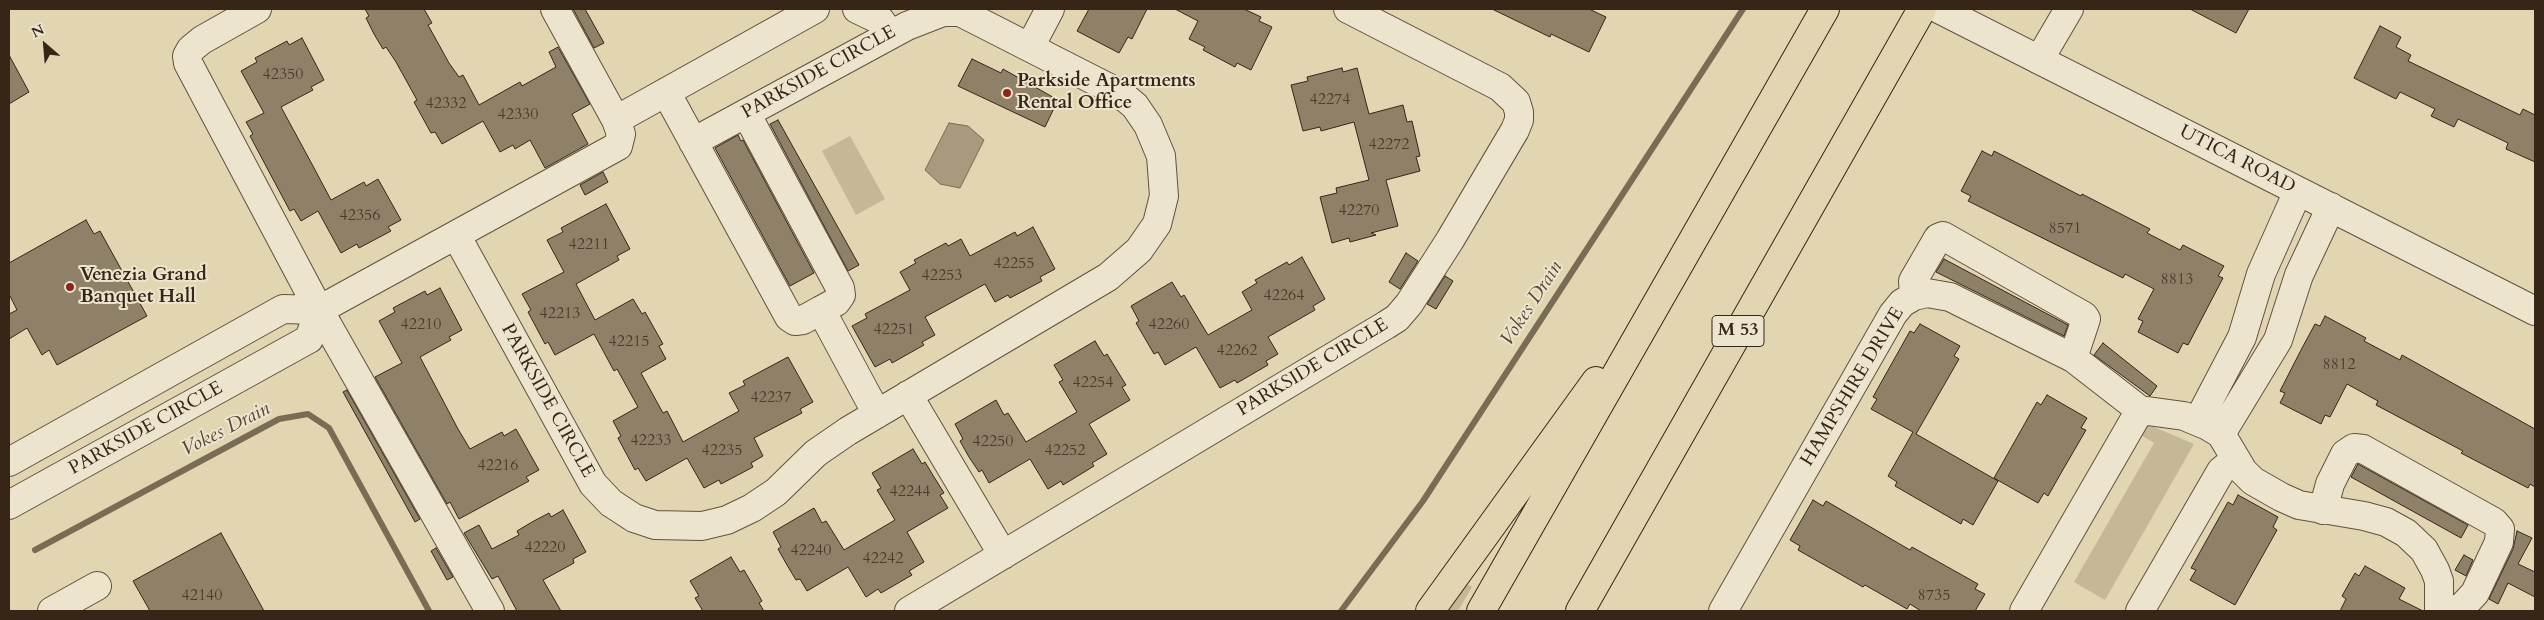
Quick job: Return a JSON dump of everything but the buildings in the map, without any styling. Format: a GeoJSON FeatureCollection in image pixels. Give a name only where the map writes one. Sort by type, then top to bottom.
{"type":"FeatureCollection","features":[{"type":"Feature","properties":{"kind":"highway","name":"M 53"},"geometry":{"type":"LineString","coordinates":[[1580,611],[1922,9]]}},
{"type":"Feature","properties":{"kind":"highway"},"geometry":{"type":"LineString","coordinates":[[1481,611],[1592,418],[1668,280],[1824,11]]}},
{"type":"Feature","properties":{"kind":"highway"},"geometry":{"type":"LineString","coordinates":[[1430,611],[1668,280]]}},
{"type":"Feature","properties":{"kind":"street"},"geometry":{"type":"LineString","coordinates":[[257,9],[202,40],[191,49],[187,56],[188,63],[319,310],[490,611]]}},
{"type":"Feature","properties":{"kind":"street"},"geometry":{"type":"LineString","coordinates":[[319,310],[618,146],[621,134],[616,120],[555,9]]}},
{"type":"Feature","properties":{"kind":"street"},"geometry":{"type":"LineString","coordinates":[[616,120],[815,9]]}},
{"type":"Feature","properties":{"kind":"street"},"geometry":{"type":"LineString","coordinates":[[857,9],[880,20],[890,34]]}},
{"type":"Feature","properties":{"kind":"street"},"geometry":{"type":"LineString","coordinates":[[1030,47],[1050,9]]}},
{"type":"Feature","properties":{"kind":"street","name":"UTICA ROAD"},"geometry":{"type":"LineString","coordinates":[[1939,9],[2535,310]]}},
{"type":"Feature","properties":{"kind":"street"},"geometry":{"type":"LineString","coordinates":[[2039,60],[2069,9]]}},
{"type":"Feature","properties":{"kind":"street","name":"PARKSIDE CIRCLE"},"geometry":{"type":"LineString","coordinates":[[909,611],[1386,325],[1409,304],[1515,130],[1519,120],[1519,112],[1516,102],[1500,88],[1354,10]]}},
{"type":"Feature","properties":{"kind":"street","name":"PARKSIDE CIRCLE"},"geometry":{"type":"LineString","coordinates":[[456,236],[580,465],[593,484],[612,503],[634,518],[655,525],[677,527],[702,526],[727,520],[752,508],[776,492],[816,453],[877,414],[1108,277],[1139,250],[1157,224],[1164,196],[1161,156],[1148,126],[1135,106],[1121,94],[960,12],[943,12],[890,34],[693,142]]}},
{"type":"Feature","properties":{"kind":"street"},"geometry":{"type":"LineString","coordinates":[[666,92],[788,317],[795,321],[803,320],[836,302],[841,295],[840,288],[746,113]]}},
{"type":"Feature","properties":{"kind":"street"},"geometry":{"type":"LineString","coordinates":[[2209,427],[2242,337],[2261,274],[2298,191]]}},
{"type":"Feature","properties":{"kind":"street"},"geometry":{"type":"LineString","coordinates":[[2209,427],[2278,340],[2299,276],[2332,207]]}},
{"type":"Feature","properties":{"kind":"street"},"geometry":{"type":"LineString","coordinates":[[1914,296],[1913,282],[1938,238],[1943,236],[2084,316],[2086,319],[2073,358]]}},
{"type":"Feature","properties":{"kind":"street","name":"HAMPSHIRE DRIVE"},"geometry":{"type":"LineString","coordinates":[[1723,611],[1893,314],[1902,303],[1914,296],[1927,293],[1950,296],[2073,358],[2140,410],[2209,427]]}},
{"type":"Feature","properties":{"kind":"street","name":"PARKSIDE CIRCLE"},"geometry":{"type":"LineString","coordinates":[[9,462],[284,309],[319,310],[310,338],[9,505]]}},
{"type":"Feature","properties":{"kind":"street"},"geometry":{"type":"LineString","coordinates":[[821,310],[877,414]]}},
{"type":"Feature","properties":{"kind":"street"},"geometry":{"type":"LineString","coordinates":[[908,396],[1003,555]]}},
{"type":"Feature","properties":{"kind":"street"},"geometry":{"type":"LineString","coordinates":[[2024,611],[2140,410]]}},
{"type":"Feature","properties":{"kind":"street"},"geometry":{"type":"LineString","coordinates":[[2209,427],[2253,481],[2280,498],[2299,505],[2323,510],[2364,516],[2386,522],[2417,542],[2430,558],[2439,581],[2444,611],[2462,607],[2471,597],[2499,542],[2500,530],[2494,522],[2363,449],[2354,448],[2345,454],[2330,484],[2323,510]]}},
{"type":"Feature","properties":{"kind":"street"},"geometry":{"type":"LineString","coordinates":[[2140,611],[2221,471],[2236,459]]}},
{"type":"Feature","properties":{"kind":"street"},"geometry":{"type":"LineString","coordinates":[[52,611],[97,586]]}},
{"type":"Feature","properties":{"kind":"shaded area"},"geometry":{"type":"Polygon","coordinates":[[[949,123],[968,126],[984,140],[960,188],[940,184],[925,170],[949,123]]]}},
{"type":"Feature","properties":{"kind":"shaded area"},"geometry":{"type":"Polygon","coordinates":[[[850,136],[885,199],[856,215],[822,151],[850,136]]]}},
{"type":"Feature","properties":{"kind":"shaded area"},"geometry":{"type":"Polygon","coordinates":[[[2142,422],[2194,444],[2105,600],[2074,582],[2154,443],[2136,432],[2142,422]]]}},
{"type":"Feature","properties":{"kind":"shaded area"},"geometry":{"type":"Polygon","coordinates":[[[1467,584],[1472,587],[1458,611],[1445,611],[1467,584]]]}},
{"type":"Feature","properties":{"kind":"waterway","name":"Vokes Drain"},"geometry":{"type":"LineString","coordinates":[[1341,611],[1423,501],[1743,9]]}},
{"type":"Feature","properties":{"kind":"waterway","name":"Vokes Drain"},"geometry":{"type":"LineString","coordinates":[[35,550],[279,419],[308,414],[329,428],[429,611]]}},
{"type":"Feature","properties":{"kind":"place","name":"Parkside Apartments Rental Office"},"geometry":{"type":"Point","coordinates":[1007,93]}},
{"type":"Feature","properties":{"kind":"place","name":"Venezia Grand Banquet Hall"},"geometry":{"type":"Point","coordinates":[70,287]}}]}
